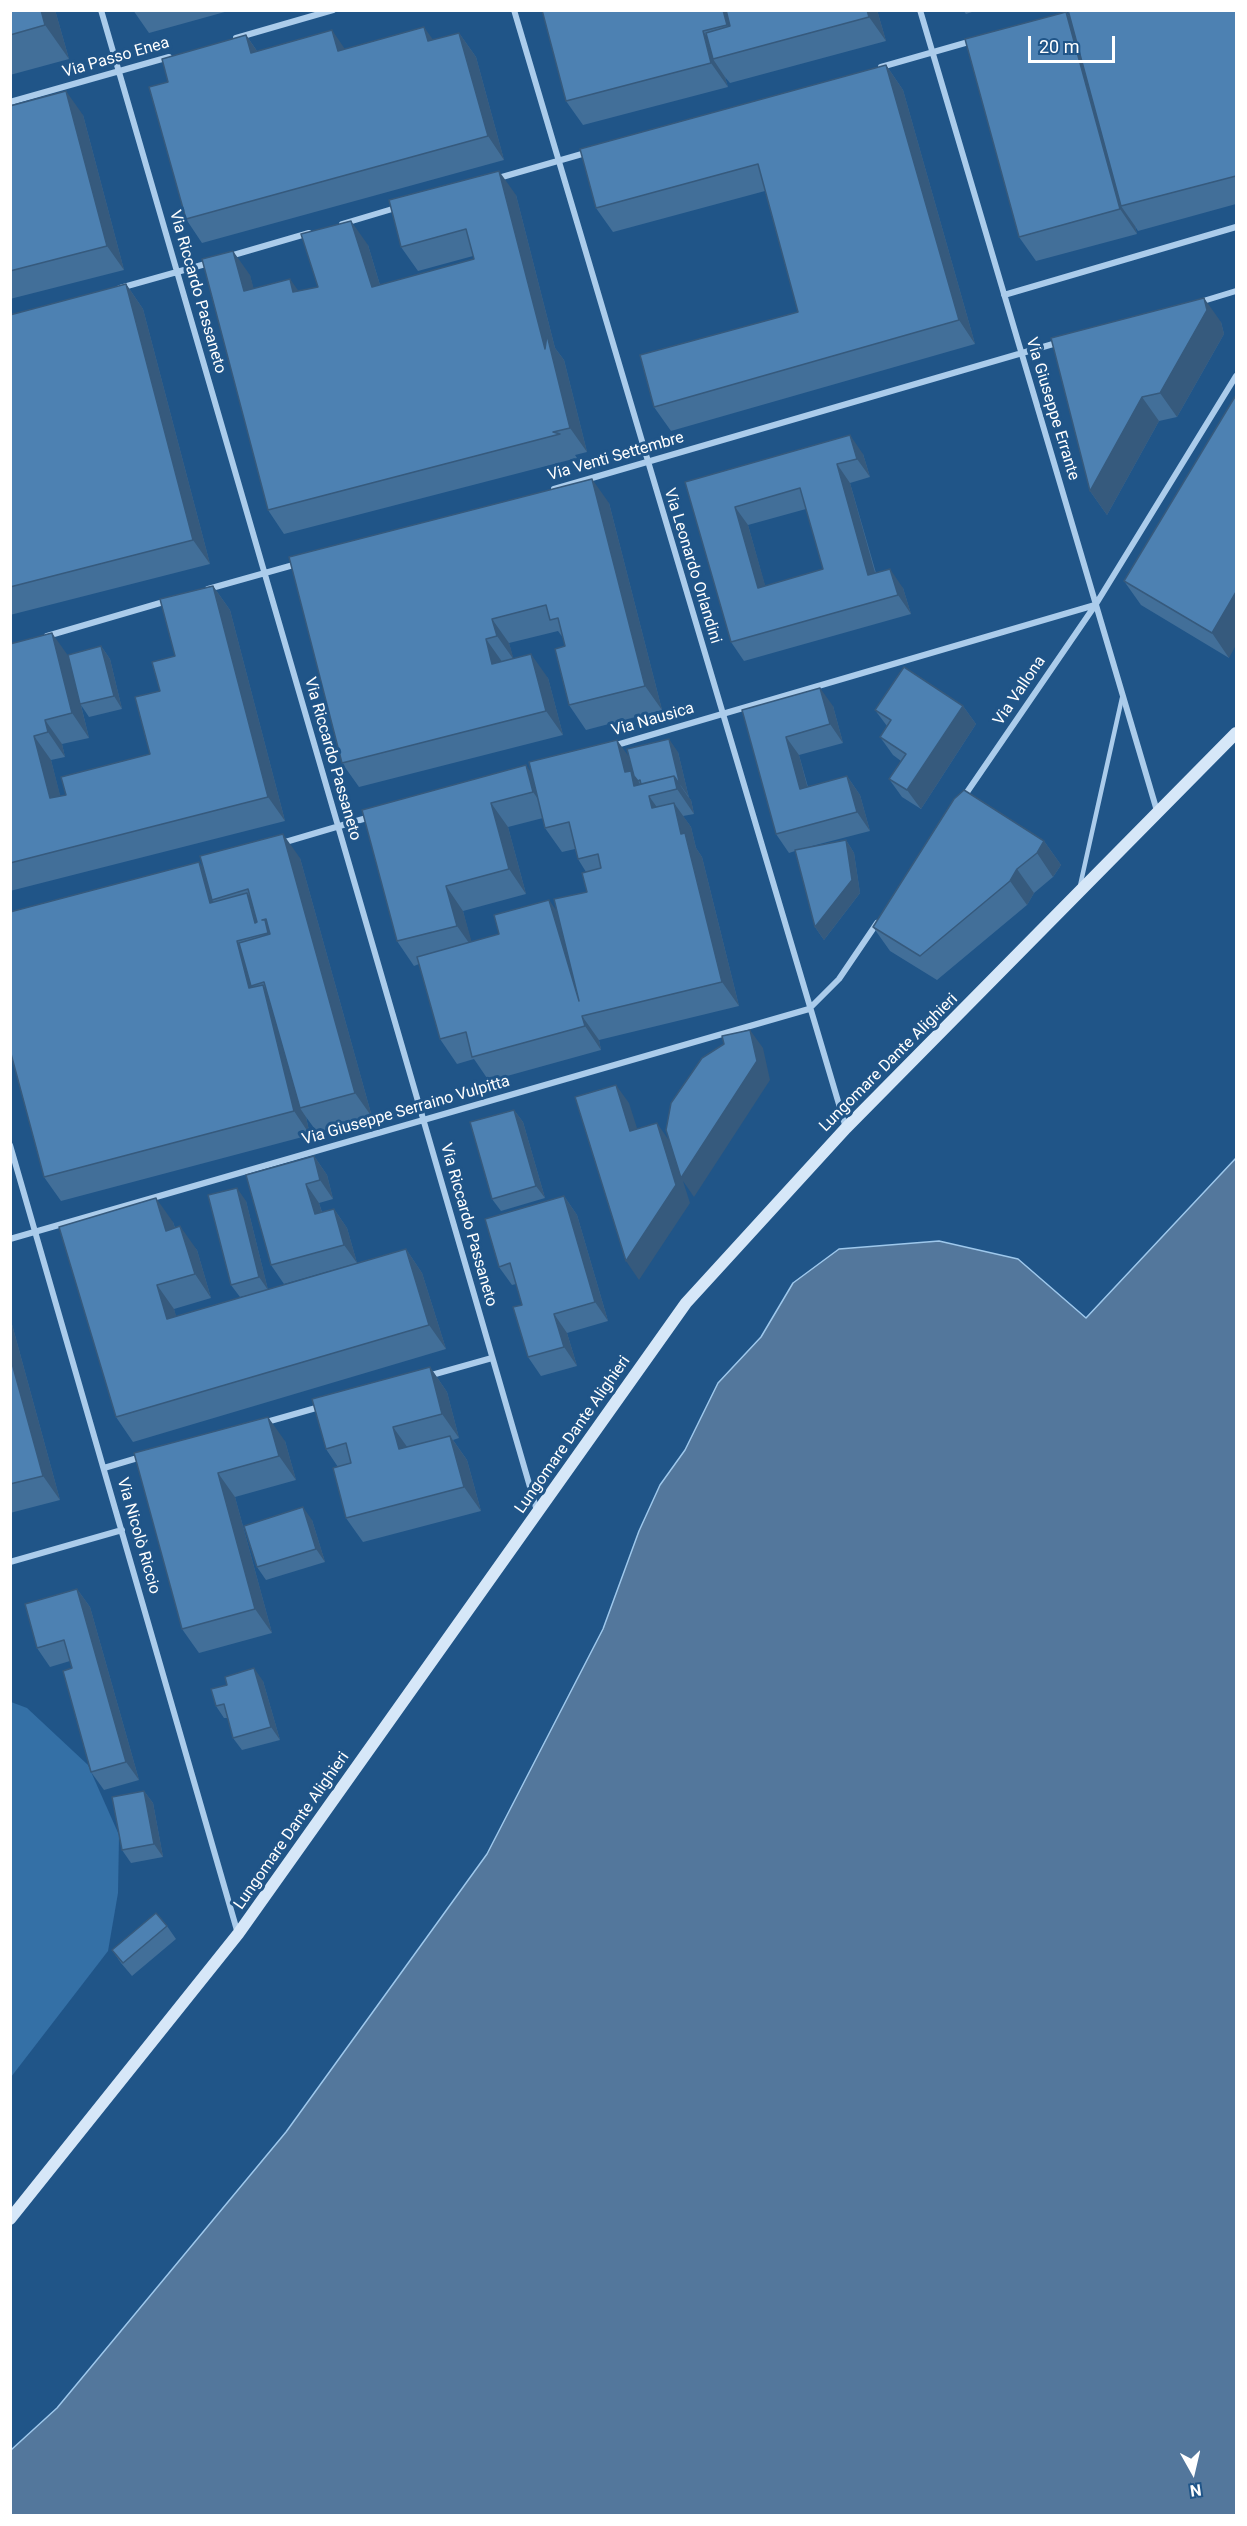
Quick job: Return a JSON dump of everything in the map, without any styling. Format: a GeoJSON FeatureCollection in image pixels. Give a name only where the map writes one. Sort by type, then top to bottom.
{"type":"FeatureCollection","features":[{"type":"Feature","properties":{"kind":"main road","name":"Lungomare Dante Alighieri"},"geometry":{"type":"LineString","coordinates":[[10,2218],[238,1934],[686,1303],[846,1128],[1236,733]]}},
{"type":"Feature","properties":{"kind":"street","name":"Via Riccardo Passaneto"},"geometry":{"type":"LineString","coordinates":[[101,10],[538,1514]]}},
{"type":"Feature","properties":{"kind":"street"},"geometry":{"type":"LineString","coordinates":[[232,39],[333,10]]}},
{"type":"Feature","properties":{"kind":"street","name":"Via Leonardo Orlandini"},"geometry":{"type":"LineString","coordinates":[[514,10],[846,1128]]}},
{"type":"Feature","properties":{"kind":"street","name":"Via Giuseppe Errante"},"geometry":{"type":"LineString","coordinates":[[920,10],[1158,814]]}},
{"type":"Feature","properties":{"kind":"street"},"geometry":{"type":"LineString","coordinates":[[876,69],[977,40]]}},
{"type":"Feature","properties":{"kind":"street","name":"Via Passo Enea"},"geometry":{"type":"LineString","coordinates":[[10,102],[175,56]]}},
{"type":"Feature","properties":{"kind":"street"},"geometry":{"type":"LineString","coordinates":[[491,180],[592,151]]}},
{"type":"Feature","properties":{"kind":"street"},"geometry":{"type":"LineString","coordinates":[[334,226],[401,207]]}},
{"type":"Feature","properties":{"kind":"street"},"geometry":{"type":"LineString","coordinates":[[1004,295],[1236,227]]}},
{"type":"Feature","properties":{"kind":"street"},"geometry":{"type":"LineString","coordinates":[[110,291],[312,233]]}},
{"type":"Feature","properties":{"kind":"street"},"geometry":{"type":"LineString","coordinates":[[1191,304],[1236,291]]}},
{"type":"Feature","properties":{"kind":"street","name":"Via Venti Settembre"},"geometry":{"type":"LineString","coordinates":[[546,491],[1067,340]]}},
{"type":"Feature","properties":{"kind":"street","name":"Via Vallona"},"geometry":{"type":"LineString","coordinates":[[960,801],[1096,604],[1236,376]]}},
{"type":"Feature","properties":{"kind":"street"},"geometry":{"type":"LineString","coordinates":[[198,592],[309,560]]}},
{"type":"Feature","properties":{"kind":"street"},"geometry":{"type":"LineString","coordinates":[[44,637],[176,598]]}},
{"type":"Feature","properties":{"kind":"street","name":"Via Nausica"},"geometry":{"type":"LineString","coordinates":[[608,747],[1096,604]]}},
{"type":"Feature","properties":{"kind":"street"},"geometry":{"type":"LineString","coordinates":[[270,846],[379,814]]}},
{"type":"Feature","properties":{"kind":"street"},"geometry":{"type":"LineString","coordinates":[[809,1009],[839,979],[879,920]]}},
{"type":"Feature","properties":{"kind":"street","name":"Via Giuseppe Serraino Vulpitta"},"geometry":{"type":"LineString","coordinates":[[10,1239],[809,1009]]}},
{"type":"Feature","properties":{"kind":"street","name":"Via Nicolò Riccio"},"geometry":{"type":"LineString","coordinates":[[10,1145],[238,1934]]}},
{"type":"Feature","properties":{"kind":"street"},"geometry":{"type":"LineString","coordinates":[[424,1377],[492,1358]]}},
{"type":"Feature","properties":{"kind":"street"},"geometry":{"type":"LineString","coordinates":[[252,1426],[332,1403]]}},
{"type":"Feature","properties":{"kind":"street"},"geometry":{"type":"LineString","coordinates":[[104,1467],[150,1455]]}},
{"type":"Feature","properties":{"kind":"street"},"geometry":{"type":"LineString","coordinates":[[10,1562],[122,1530]]}},
{"type":"Feature","properties":{"kind":"lane"},"geometry":{"type":"LineString","coordinates":[[1077,896],[1123,695]]}},
{"type":"Feature","properties":{"kind":"shaded area"},"geometry":{"type":"Polygon","coordinates":[[[1236,1158],[1236,2515],[11,2515],[11,2450],[57,2408],[286,2132],[487,1854],[603,1629],[639,1531],[660,1485],[685,1450],[718,1383],[761,1337],[793,1283],[839,1249],[939,1241],[1018,1259],[1086,1318],[1236,1158]]]}},
{"type":"Feature","properties":{"kind":"shaded area"},"geometry":{"type":"Polygon","coordinates":[[[11,1702],[27,1708],[88,1765],[119,1835],[118,1893],[108,1951],[11,2077],[11,1702]]]}},
{"type":"Feature","properties":{"kind":"building"},"geometry":{"type":"Polygon","coordinates":[[[10,10],[41,10],[45,25],[10,35],[10,10]]]}},
{"type":"Feature","properties":{"kind":"building"},"geometry":{"type":"Polygon","coordinates":[[[542,10],[723,10],[727,25],[703,31],[711,63],[566,101],[542,10]]]}},
{"type":"Feature","properties":{"kind":"building"},"geometry":{"type":"Polygon","coordinates":[[[726,10],[867,10],[869,17],[713,59],[706,33],[730,26],[726,10]]]}},
{"type":"Feature","properties":{"kind":"building"},"geometry":{"type":"Polygon","coordinates":[[[1068,10],[1236,10],[1236,176],[1121,206],[1068,10]]]}},
{"type":"Feature","properties":{"kind":"building"},"geometry":{"type":"Polygon","coordinates":[[[1066,12],[1120,209],[1019,237],[965,39],[1066,12]]]}},
{"type":"Feature","properties":{"kind":"building"},"geometry":{"type":"Polygon","coordinates":[[[424,27],[428,41],[459,33],[488,136],[186,219],[149,87],[168,82],[162,59],[246,35],[251,53],[332,30],[338,51],[424,27]]]}},
{"type":"Feature","properties":{"kind":"building"},"geometry":{"type":"Polygon","coordinates":[[[886,65],[959,320],[654,407],[640,355],[798,312],[758,164],[596,208],[580,149],[886,65]]]}},
{"type":"Feature","properties":{"kind":"building"},"geometry":{"type":"Polygon","coordinates":[[[66,91],[107,246],[10,271],[10,106],[66,91]]]}},
{"type":"Feature","properties":{"kind":"building"},"geometry":{"type":"Polygon","coordinates":[[[499,171],[545,349],[547,335],[570,428],[553,432],[560,434],[268,510],[202,259],[233,251],[244,291],[290,279],[293,292],[318,287],[301,234],[351,221],[372,287],[474,259],[466,229],[401,247],[389,200],[499,171]]]}},
{"type":"Feature","properties":{"kind":"building"},"geometry":{"type":"Polygon","coordinates":[[[126,284],[193,540],[10,587],[10,315],[126,284]]]}},
{"type":"Feature","properties":{"kind":"building"},"geometry":{"type":"Polygon","coordinates":[[[1204,298],[1207,310],[1160,393],[1142,397],[1090,491],[1051,338],[1204,298]]]}},
{"type":"Feature","properties":{"kind":"building"},"geometry":{"type":"Polygon","coordinates":[[[1236,395],[1236,592],[1212,633],[1124,581],[1236,395]]]}},
{"type":"Feature","properties":{"kind":"building"},"geometry":{"type":"Polygon","coordinates":[[[850,435],[857,459],[837,464],[868,575],[890,569],[898,595],[731,642],[685,482],[850,435]],[[800,488],[735,507],[758,588],[823,569],[800,488]]]}},
{"type":"Feature","properties":{"kind":"building"},"geometry":{"type":"Polygon","coordinates":[[[592,479],[645,686],[569,705],[555,649],[565,646],[558,618],[550,620],[546,605],[492,619],[497,636],[486,639],[492,664],[531,654],[546,711],[342,763],[289,557],[592,479]]]}},
{"type":"Feature","properties":{"kind":"building"},"geometry":{"type":"Polygon","coordinates":[[[213,586],[268,797],[10,863],[10,644],[52,633],[72,713],[45,720],[48,732],[34,736],[50,798],[66,795],[61,777],[150,754],[135,697],[160,691],[152,662],[175,656],[160,599],[213,586]]]}},
{"type":"Feature","properties":{"kind":"building"},"geometry":{"type":"Polygon","coordinates":[[[101,646],[114,696],[80,704],[68,655],[101,646]]]}},
{"type":"Feature","properties":{"kind":"building"},"geometry":{"type":"Polygon","coordinates":[[[904,667],[963,706],[907,790],[889,779],[906,754],[880,737],[891,720],[875,710],[904,667]]]}},
{"type":"Feature","properties":{"kind":"building"},"geometry":{"type":"Polygon","coordinates":[[[820,688],[830,724],[786,737],[800,789],[847,776],[857,812],[776,834],[742,710],[820,688]]]}},
{"type":"Feature","properties":{"kind":"building"},"geometry":{"type":"Polygon","coordinates":[[[669,739],[680,785],[674,776],[641,784],[640,780],[638,781],[634,776],[627,749],[669,739]]]}},
{"type":"Feature","properties":{"kind":"building"},"geometry":{"type":"Polygon","coordinates":[[[617,740],[625,772],[631,771],[634,786],[674,776],[677,789],[649,796],[652,808],[674,803],[681,834],[685,833],[722,982],[582,1016],[585,1026],[472,1057],[466,1032],[440,1039],[417,957],[499,934],[494,915],[549,900],[579,1001],[554,899],[587,892],[582,873],[601,868],[598,854],[578,859],[569,822],[545,828],[529,762],[617,740]]]}},
{"type":"Feature","properties":{"kind":"building"},"geometry":{"type":"Polygon","coordinates":[[[526,765],[533,792],[491,803],[509,869],[446,886],[457,926],[397,941],[362,810],[526,765]]]}},
{"type":"Feature","properties":{"kind":"building"},"geometry":{"type":"Polygon","coordinates":[[[964,790],[1044,841],[1037,853],[1017,869],[1010,881],[920,956],[873,927],[954,799],[964,790]]]}},
{"type":"Feature","properties":{"kind":"building"},"geometry":{"type":"Polygon","coordinates":[[[283,834],[355,1093],[300,1108],[264,982],[251,986],[239,943],[270,934],[266,919],[262,920],[265,920],[268,933],[237,941],[249,988],[263,985],[294,1111],[44,1177],[10,1050],[10,912],[199,862],[210,903],[247,893],[255,923],[257,922],[248,889],[212,900],[200,856],[283,834]]]}},
{"type":"Feature","properties":{"kind":"building"},"geometry":{"type":"Polygon","coordinates":[[[846,840],[852,880],[815,927],[795,850],[846,840]]]}},
{"type":"Feature","properties":{"kind":"building"},"geometry":{"type":"Polygon","coordinates":[[[750,1030],[757,1061],[681,1178],[666,1130],[671,1103],[702,1058],[724,1044],[722,1036],[750,1030]]]}},
{"type":"Feature","properties":{"kind":"building"},"geometry":{"type":"Polygon","coordinates":[[[616,1085],[630,1131],[657,1123],[676,1185],[626,1261],[575,1097],[616,1085]]]}},
{"type":"Feature","properties":{"kind":"building"},"geometry":{"type":"Polygon","coordinates":[[[514,1110],[536,1186],[492,1199],[470,1122],[514,1110]]]}},
{"type":"Feature","properties":{"kind":"building"},"geometry":{"type":"Polygon","coordinates":[[[314,1156],[320,1180],[306,1184],[315,1214],[334,1209],[344,1245],[271,1265],[246,1175],[314,1156]]]}},
{"type":"Feature","properties":{"kind":"building"},"geometry":{"type":"Polygon","coordinates":[[[237,1188],[259,1277],[231,1285],[208,1195],[237,1188]]]}},
{"type":"Feature","properties":{"kind":"building"},"geometry":{"type":"Polygon","coordinates":[[[564,1196],[595,1302],[554,1314],[564,1347],[528,1357],[513,1307],[522,1305],[510,1263],[499,1267],[485,1219],[564,1196]]]}},
{"type":"Feature","properties":{"kind":"building"},"geometry":{"type":"Polygon","coordinates":[[[156,1198],[166,1231],[180,1226],[195,1274],[157,1285],[167,1319],[406,1249],[429,1325],[116,1417],[59,1227],[156,1198]]]}},
{"type":"Feature","properties":{"kind":"building"},"geometry":{"type":"Polygon","coordinates":[[[10,1356],[43,1476],[10,1484],[10,1356]]]}},
{"type":"Feature","properties":{"kind":"building"},"geometry":{"type":"Polygon","coordinates":[[[430,1367],[442,1414],[393,1427],[399,1449],[450,1436],[464,1487],[346,1518],[333,1468],[351,1463],[346,1443],[326,1449],[312,1399],[430,1367]]]}},
{"type":"Feature","properties":{"kind":"building"},"geometry":{"type":"Polygon","coordinates":[[[268,1417],[279,1456],[218,1473],[255,1609],[182,1629],[134,1453],[268,1417]]]}},
{"type":"Feature","properties":{"kind":"building"},"geometry":{"type":"Polygon","coordinates":[[[303,1507],[316,1549],[257,1567],[244,1526],[303,1507]]]}},
{"type":"Feature","properties":{"kind":"building"},"geometry":{"type":"Polygon","coordinates":[[[77,1589],[126,1762],[91,1772],[63,1671],[72,1668],[64,1640],[37,1648],[25,1604],[77,1589]]]}},
{"type":"Feature","properties":{"kind":"building"},"geometry":{"type":"Polygon","coordinates":[[[254,1668],[271,1727],[233,1738],[224,1704],[216,1706],[211,1689],[227,1685],[225,1677],[254,1668]]]}},
{"type":"Feature","properties":{"kind":"building"},"geometry":{"type":"Polygon","coordinates":[[[144,1791],[154,1844],[122,1850],[112,1797],[144,1791]]]}},
{"type":"Feature","properties":{"kind":"building"},"geometry":{"type":"Polygon","coordinates":[[[156,1913],[167,1926],[123,1963],[112,1950],[156,1913]]]}}]}
